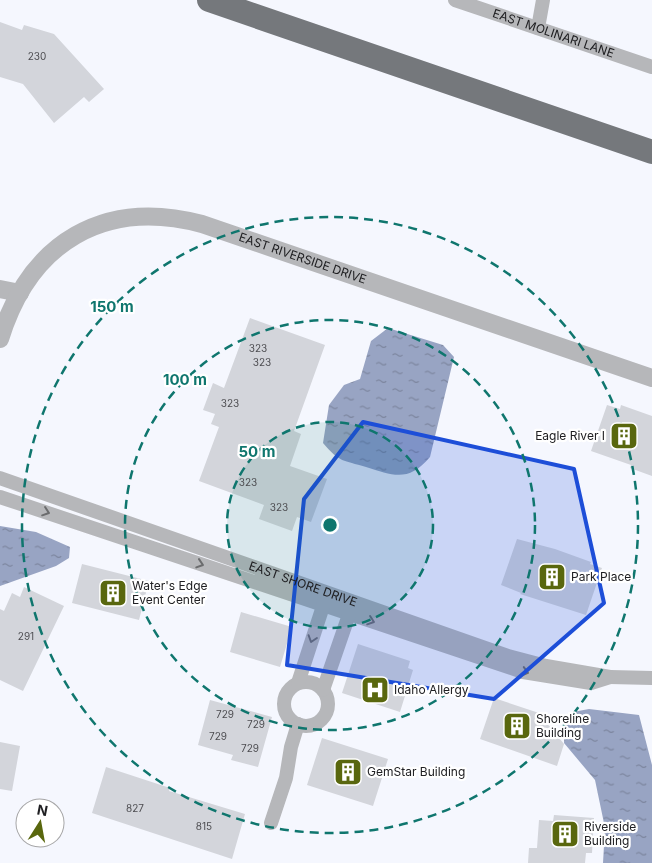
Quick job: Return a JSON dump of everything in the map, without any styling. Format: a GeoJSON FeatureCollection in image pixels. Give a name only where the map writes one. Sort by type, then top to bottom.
{"type":"FeatureCollection","features":[{"type":"Feature","properties":{"kind":"highway"},"geometry":{"type":"LineString","coordinates":[[209,0],[652,152]]}},
{"type":"Feature","properties":{"kind":"street","name":"EAST MOLINARI LANE"},"geometry":{"type":"LineString","coordinates":[[455,0],[652,67]]}},
{"type":"Feature","properties":{"kind":"street"},"geometry":{"type":"LineString","coordinates":[[538,28],[543,0]]}},
{"type":"Feature","properties":{"kind":"street","name":"EAST RIVERSIDE DRIVE"},"geometry":{"type":"LineString","coordinates":[[0,339],[11,302],[40,262],[60,244],[94,226],[128,217],[155,215],[180,218],[652,378]]}},
{"type":"Feature","properties":{"kind":"street"},"geometry":{"type":"LineString","coordinates":[[0,289],[11,302]]}},
{"type":"Feature","properties":{"kind":"street","name":"EAST SHORE DRIVE"},"geometry":{"type":"LineString","coordinates":[[0,478],[538,676],[591,684],[610,677],[652,678]]}},
{"type":"Feature","properties":{"kind":"street","name":"EAST SHORE DRIVE"},"geometry":{"type":"LineString","coordinates":[[0,497],[325,599]]}},
{"type":"Feature","properties":{"kind":"street"},"geometry":{"type":"LineString","coordinates":[[298,683],[312,682],[323,690],[328,703],[324,716],[313,724],[298,724],[289,717],[284,704],[288,692],[298,683],[325,599]]}},
{"type":"Feature","properties":{"kind":"street"},"geometry":{"type":"LineString","coordinates":[[323,690],[351,608]]}},
{"type":"Feature","properties":{"kind":"street"},"geometry":{"type":"LineString","coordinates":[[271,823],[286,778],[291,747],[298,724]]}},
{"type":"Feature","properties":{"kind":"highlighted area"},"geometry":{"type":"Polygon","coordinates":[[[363,422],[574,469],[604,603],[494,699],[287,665],[304,499],[363,422]]]}},
{"type":"Feature","properties":{"kind":"water"},"geometry":{"type":"Polygon","coordinates":[[[388,328],[443,345],[454,357],[430,457],[415,470],[401,475],[385,473],[342,460],[323,443],[329,405],[344,385],[360,379],[371,341],[388,328]]]}},
{"type":"Feature","properties":{"kind":"water"},"geometry":{"type":"Polygon","coordinates":[[[0,526],[36,532],[70,547],[69,558],[56,566],[0,586],[0,526]]]}},
{"type":"Feature","properties":{"kind":"water"},"geometry":{"type":"Polygon","coordinates":[[[589,709],[639,715],[652,765],[652,863],[603,863],[605,828],[595,780],[564,743],[565,727],[573,712],[589,709]]]}},
{"type":"Feature","properties":{"kind":"building"},"geometry":{"type":"Polygon","coordinates":[[[0,22],[22,30],[24,25],[54,34],[104,89],[89,102],[84,97],[54,123],[23,84],[0,77],[0,22]]]}},
{"type":"Feature","properties":{"kind":"building"},"geometry":{"type":"Polygon","coordinates":[[[250,318],[325,345],[294,431],[301,434],[290,466],[327,479],[311,522],[297,517],[292,531],[259,519],[264,505],[199,481],[219,427],[211,424],[215,414],[203,410],[213,383],[224,388],[250,318]]]}},
{"type":"Feature","properties":{"kind":"building","name":"Eagle River I"},"geometry":{"type":"Polygon","coordinates":[[[607,405],[620,409],[621,405],[652,416],[652,476],[630,468],[631,465],[591,451],[607,405]]]}},
{"type":"Feature","properties":{"kind":"building","name":"Park Place"},"geometry":{"type":"Polygon","coordinates":[[[517,539],[555,549],[602,568],[586,615],[520,594],[501,585],[517,539]]]}},
{"type":"Feature","properties":{"kind":"building","name":"Water's Edge Event Center"},"geometry":{"type":"Polygon","coordinates":[[[82,564],[149,581],[139,620],[72,603],[82,564]]]}},
{"type":"Feature","properties":{"kind":"building"},"geometry":{"type":"Polygon","coordinates":[[[24,587],[64,606],[23,691],[0,680],[0,609],[4,611],[12,593],[20,597],[24,587]]]}},
{"type":"Feature","properties":{"kind":"building"},"geometry":{"type":"Polygon","coordinates":[[[241,612],[292,627],[280,667],[230,652],[241,612]]]}},
{"type":"Feature","properties":{"kind":"building"},"geometry":{"type":"Polygon","coordinates":[[[358,644],[410,661],[408,668],[413,670],[400,712],[342,693],[358,644]]]}},
{"type":"Feature","properties":{"kind":"building","name":"Shoreline Building"},"geometry":{"type":"Polygon","coordinates":[[[494,698],[539,713],[564,744],[557,766],[480,739],[494,698]]]}},
{"type":"Feature","properties":{"kind":"building"},"geometry":{"type":"Polygon","coordinates":[[[210,700],[272,717],[258,767],[231,760],[233,755],[198,745],[210,700]]]}},
{"type":"Feature","properties":{"kind":"building","name":"GemStar Building"},"geometry":{"type":"Polygon","coordinates":[[[322,738],[388,759],[373,806],[307,785],[322,738]]]}},
{"type":"Feature","properties":{"kind":"building"},"geometry":{"type":"Polygon","coordinates":[[[0,742],[20,746],[12,791],[0,789],[0,742]]]}},
{"type":"Feature","properties":{"kind":"building"},"geometry":{"type":"Polygon","coordinates":[[[106,767],[170,788],[169,791],[245,814],[232,859],[92,813],[106,767]]]}},
{"type":"Feature","properties":{"kind":"building","name":"Riverside Building"},"geometry":{"type":"Polygon","coordinates":[[[554,815],[594,818],[592,853],[586,853],[585,863],[528,863],[529,848],[537,848],[539,820],[553,821],[554,815]]]}},
{"type":"Feature","properties":{"kind":"place","name":"Eagle River I"},"geometry":{"type":"Point","coordinates":[624,436]}},
{"type":"Feature","properties":{"kind":"place","name":"Park Place"},"geometry":{"type":"Point","coordinates":[552,577]}},
{"type":"Feature","properties":{"kind":"place","name":"Water's Edge Event Center"},"geometry":{"type":"Point","coordinates":[113,593]}},
{"type":"Feature","properties":{"kind":"place","name":"Idaho Allergy"},"geometry":{"type":"Point","coordinates":[375,690]}},
{"type":"Feature","properties":{"kind":"place","name":"Shoreline Building"},"geometry":{"type":"Point","coordinates":[517,726]}},
{"type":"Feature","properties":{"kind":"place","name":"GemStar Building"},"geometry":{"type":"Point","coordinates":[348,772]}},
{"type":"Feature","properties":{"kind":"place","name":"Riverside Building"},"geometry":{"type":"Point","coordinates":[565,834]}}]}
